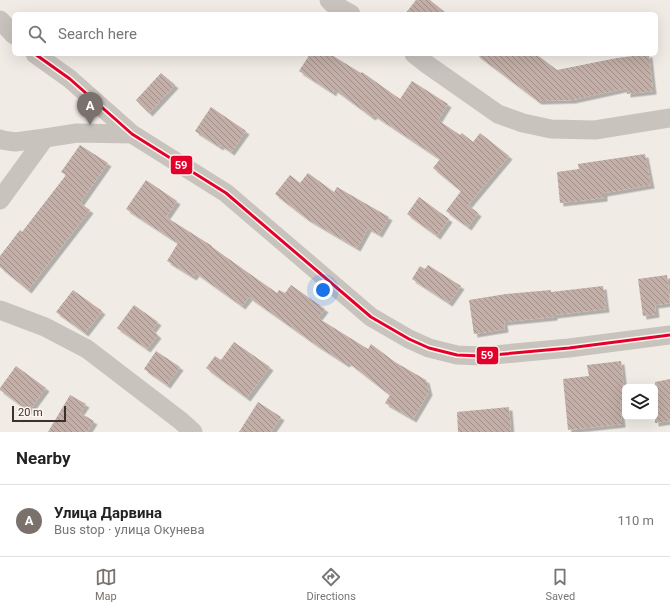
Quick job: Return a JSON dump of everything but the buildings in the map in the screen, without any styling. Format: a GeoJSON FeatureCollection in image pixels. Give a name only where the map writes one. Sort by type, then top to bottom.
{"type":"FeatureCollection","features":[{"type":"Feature","properties":{"kind":"street"},"geometry":{"type":"LineString","coordinates":[[329,0],[347,12]]}},
{"type":"Feature","properties":{"kind":"street"},"geometry":{"type":"LineString","coordinates":[[0,20],[12,33]]}},
{"type":"Feature","properties":{"kind":"street"},"geometry":{"type":"LineString","coordinates":[[38,56],[70,79],[132,134],[226,193],[371,317],[409,339],[429,348],[457,356],[482,356],[570,348],[670,335]]}},
{"type":"Feature","properties":{"kind":"street"},"geometry":{"type":"LineString","coordinates":[[417,56],[498,114],[523,123],[551,129],[595,130],[664,118]]}},
{"type":"Feature","properties":{"kind":"street"},"geometry":{"type":"LineString","coordinates":[[0,139],[15,142],[77,133],[132,134]]}},
{"type":"Feature","properties":{"kind":"street"},"geometry":{"type":"LineString","coordinates":[[0,200],[46,138]]}},
{"type":"Feature","properties":{"kind":"street"},"geometry":{"type":"LineString","coordinates":[[0,310],[46,328],[87,349],[180,420],[193,432]]}},
{"type":"Feature","properties":{"kind":"transit line","name":"59"},"geometry":{"type":"LineString","coordinates":[[38,56],[70,79],[132,134],[226,193],[371,317],[409,339],[429,348],[457,355],[482,356],[569,348],[670,335]]}},
{"type":"Feature","properties":{"kind":"place","name":"Улица Дарвина"},"geometry":{"type":"Point","coordinates":[90,125]}}]}
